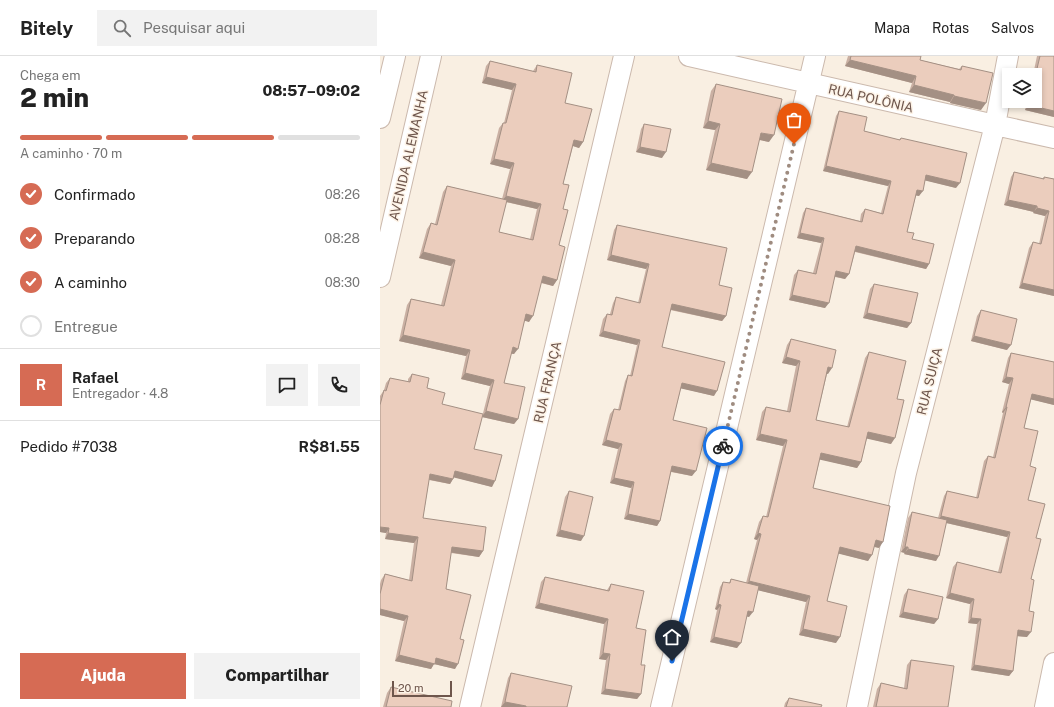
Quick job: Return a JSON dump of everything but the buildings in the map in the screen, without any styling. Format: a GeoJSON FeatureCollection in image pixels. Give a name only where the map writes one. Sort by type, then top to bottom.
{"type":"FeatureCollection","features":[{"type":"Feature","properties":{"kind":"street"},"geometry":{"type":"LineString","coordinates":[[380,118],[395,56]]}},
{"type":"Feature","properties":{"kind":"street","name":"AVENIDA ALEMANHA"},"geometry":{"type":"LineString","coordinates":[[380,277],[432,56]]}},
{"type":"Feature","properties":{"kind":"street","name":"RUA FRANÇA"},"geometry":{"type":"LineString","coordinates":[[470,707],[624,56]]}},
{"type":"Feature","properties":{"kind":"street","name":"RUA POLÔNIA"},"geometry":{"type":"LineString","coordinates":[[689,56],[1054,138]]}},
{"type":"Feature","properties":{"kind":"street"},"geometry":{"type":"LineString","coordinates":[[661,707],[816,56]]}},
{"type":"Feature","properties":{"kind":"street","name":"RUA SUIÇA"},"geometry":{"type":"LineString","coordinates":[[857,707],[906,473],[994,125],[1008,56]]}},
{"type":"Feature","properties":{"kind":"street"},"geometry":{"type":"LineString","coordinates":[[1045,707],[1054,663]]}},
{"type":"Feature","properties":{"kind":"way so far"},"geometry":{"type":"LineString","coordinates":[[723,446],[794,144]]}},
{"type":"Feature","properties":{"kind":"route"},"geometry":{"type":"LineString","coordinates":[[672,661],[723,446]]}}]}
